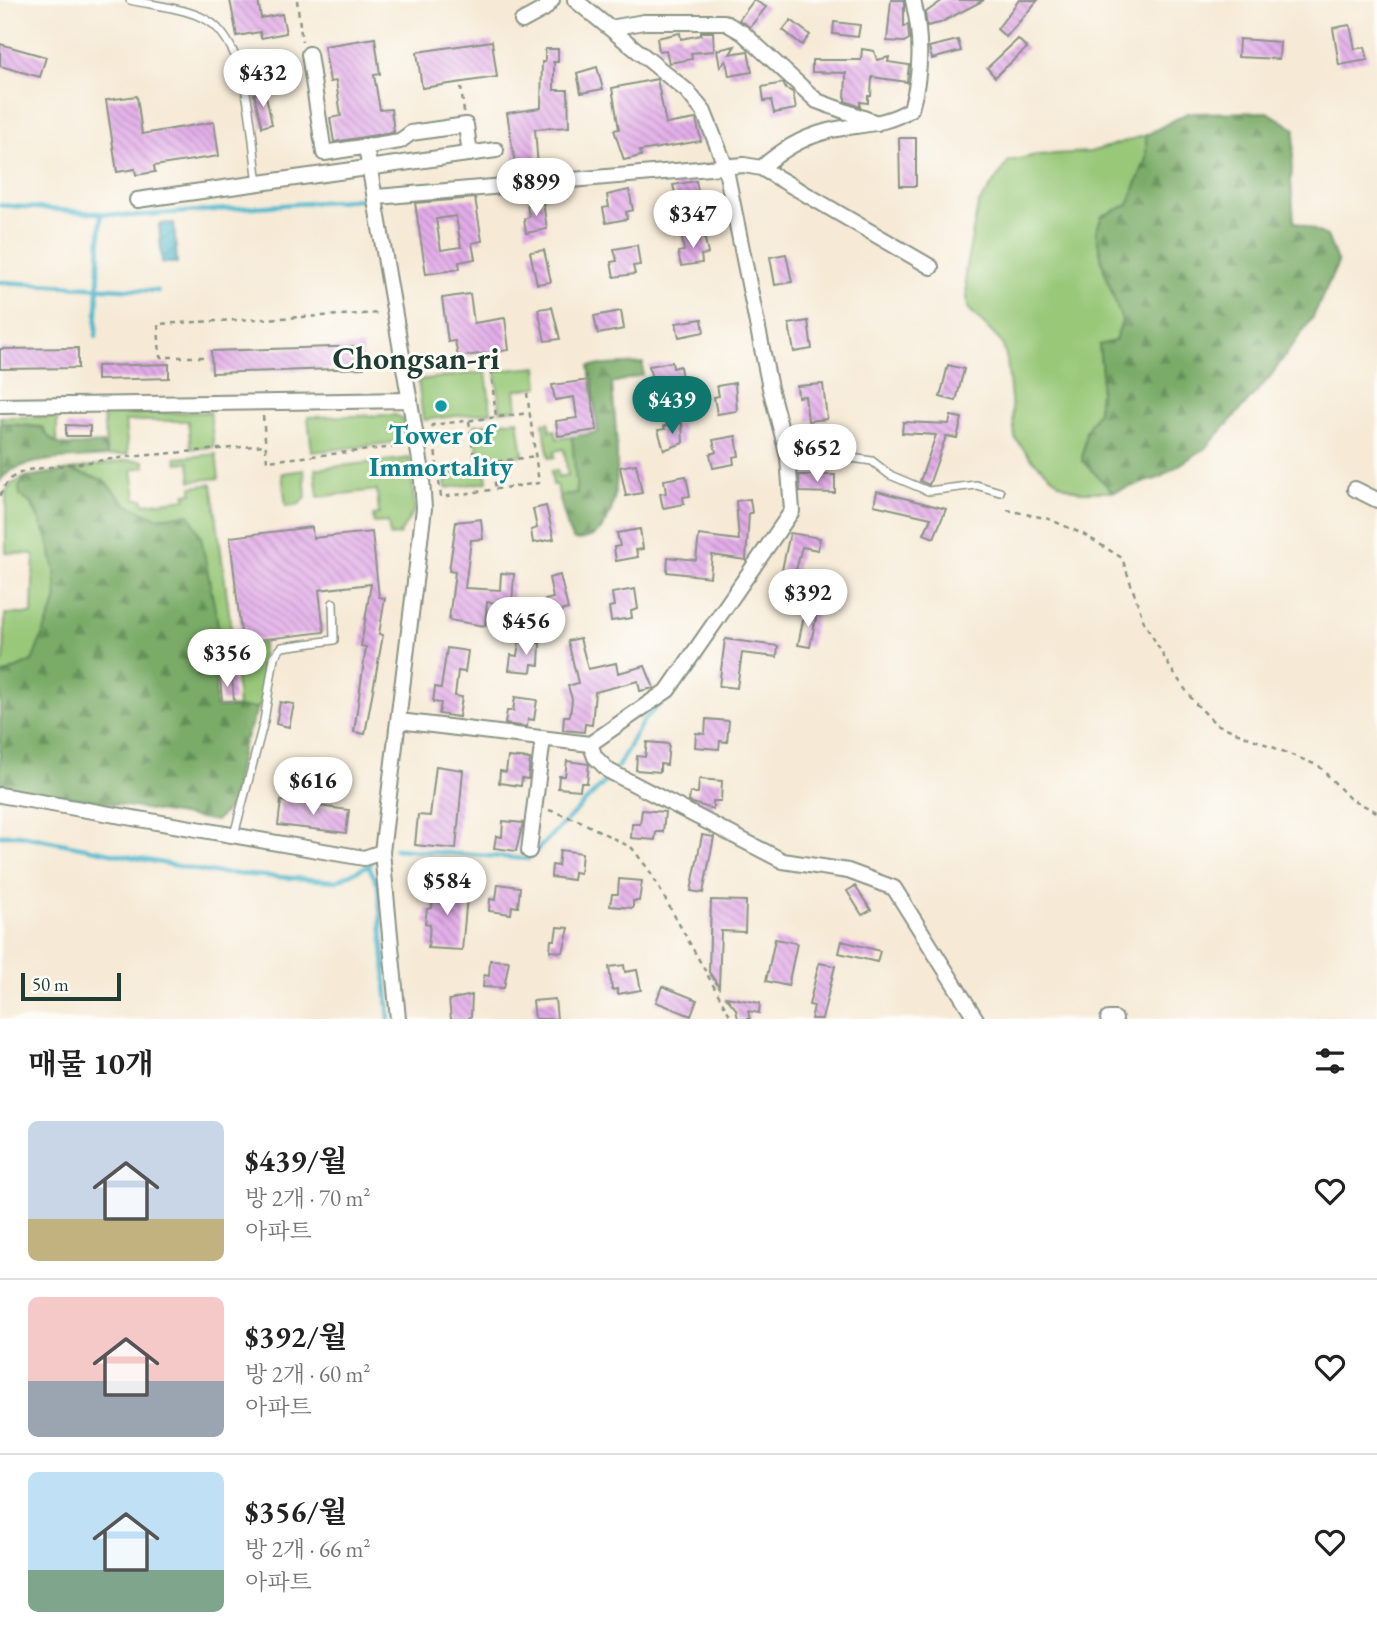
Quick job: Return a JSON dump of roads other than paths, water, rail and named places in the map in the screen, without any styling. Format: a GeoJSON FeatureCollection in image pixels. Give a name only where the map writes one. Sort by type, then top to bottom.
{"type":"FeatureCollection","features":[{"type":"Feature","properties":{"kind":"street"},"geometry":{"type":"LineString","coordinates":[[522,21],[544,9],[552,0]]}},
{"type":"Feature","properties":{"kind":"street"},"geometry":{"type":"LineString","coordinates":[[399,721],[590,744],[668,690],[762,558],[792,511],[788,457],[770,388],[725,165],[704,111],[687,91],[575,0]]}},
{"type":"Feature","properties":{"kind":"street"},"geometry":{"type":"LineString","coordinates":[[761,168],[790,144],[827,131],[895,120],[911,109],[921,61],[919,26],[913,0]]}},
{"type":"Feature","properties":{"kind":"street"},"geometry":{"type":"LineString","coordinates":[[610,28],[645,22],[724,22],[743,33],[817,101],[877,123]]}},
{"type":"Feature","properties":{"kind":"street"},"geometry":{"type":"LineString","coordinates":[[309,54],[324,153],[400,141],[411,133],[466,125],[470,153]]}},
{"type":"Feature","properties":{"kind":"street"},"geometry":{"type":"LineString","coordinates":[[366,147],[377,197],[418,444],[424,508],[382,852],[398,1019]]}},
{"type":"Feature","properties":{"kind":"street"},"geometry":{"type":"LineString","coordinates":[[137,200],[496,150]]}},
{"type":"Feature","properties":{"kind":"street"},"geometry":{"type":"LineString","coordinates":[[377,197],[725,165],[761,168],[931,267]]}},
{"type":"Feature","properties":{"kind":"street"},"geometry":{"type":"LineString","coordinates":[[0,406],[410,400]]}},
{"type":"Feature","properties":{"kind":"street"},"geometry":{"type":"LineString","coordinates":[[1355,489],[1377,500]]}},
{"type":"Feature","properties":{"kind":"street"},"geometry":{"type":"LineString","coordinates":[[529,851],[543,738]]}},
{"type":"Feature","properties":{"kind":"street"},"geometry":{"type":"LineString","coordinates":[[590,744],[595,757],[609,771],[741,842],[783,861],[848,871],[894,888],[976,1019]]}},
{"type":"Feature","properties":{"kind":"street"},"geometry":{"type":"LineString","coordinates":[[0,795],[364,858],[382,852]]}},
{"type":"Feature","properties":{"kind":"street"},"geometry":{"type":"LineString","coordinates":[[1108,1019],[1115,1019]]}},
{"type":"Feature","properties":{"kind":"lane"},"geometry":{"type":"LineString","coordinates":[[130,0],[195,15],[212,24],[225,38],[242,73],[258,183]]}},
{"type":"Feature","properties":{"kind":"lane"},"geometry":{"type":"LineString","coordinates":[[788,457],[825,454],[872,461],[890,475],[928,491],[976,485],[1000,492]]}},
{"type":"Feature","properties":{"kind":"lane"},"geometry":{"type":"LineString","coordinates":[[233,835],[264,721],[274,657],[282,647],[334,640],[333,603]]}},
{"type":"Feature","properties":{"kind":"water"},"geometry":{"type":"Polygon","coordinates":[[[174,223],[177,263],[162,263],[159,224],[174,223]]]}},
{"type":"Feature","properties":{"kind":"waterway"},"geometry":{"type":"LineString","coordinates":[[0,205],[132,216],[362,199]]}},
{"type":"Feature","properties":{"kind":"waterway"},"geometry":{"type":"LineString","coordinates":[[96,337],[101,214]]}},
{"type":"Feature","properties":{"kind":"waterway"},"geometry":{"type":"LineString","coordinates":[[0,282],[158,291]]}},
{"type":"Feature","properties":{"kind":"waterway"},"geometry":{"type":"LineString","coordinates":[[678,687],[695,670],[706,646]]}},
{"type":"Feature","properties":{"kind":"waterway"},"geometry":{"type":"LineString","coordinates":[[617,768],[643,721],[664,700]]}},
{"type":"Feature","properties":{"kind":"waterway"},"geometry":{"type":"LineString","coordinates":[[395,849],[528,859],[611,776]]}},
{"type":"Feature","properties":{"kind":"waterway"},"geometry":{"type":"LineString","coordinates":[[0,835],[19,835],[208,872],[336,881],[371,864]]}},
{"type":"Feature","properties":{"kind":"waterway"},"geometry":{"type":"LineString","coordinates":[[368,865],[378,884],[389,1019]]}},
{"type":"Feature","properties":{"kind":"place","name":"Tower of Immortality"},"geometry":{"type":"Point","coordinates":[441,406]}},
{"type":"Feature","properties":{"kind":"district","name":"Chongsan-ri"},"geometry":{"type":"Point","coordinates":[416,358]}}]}
